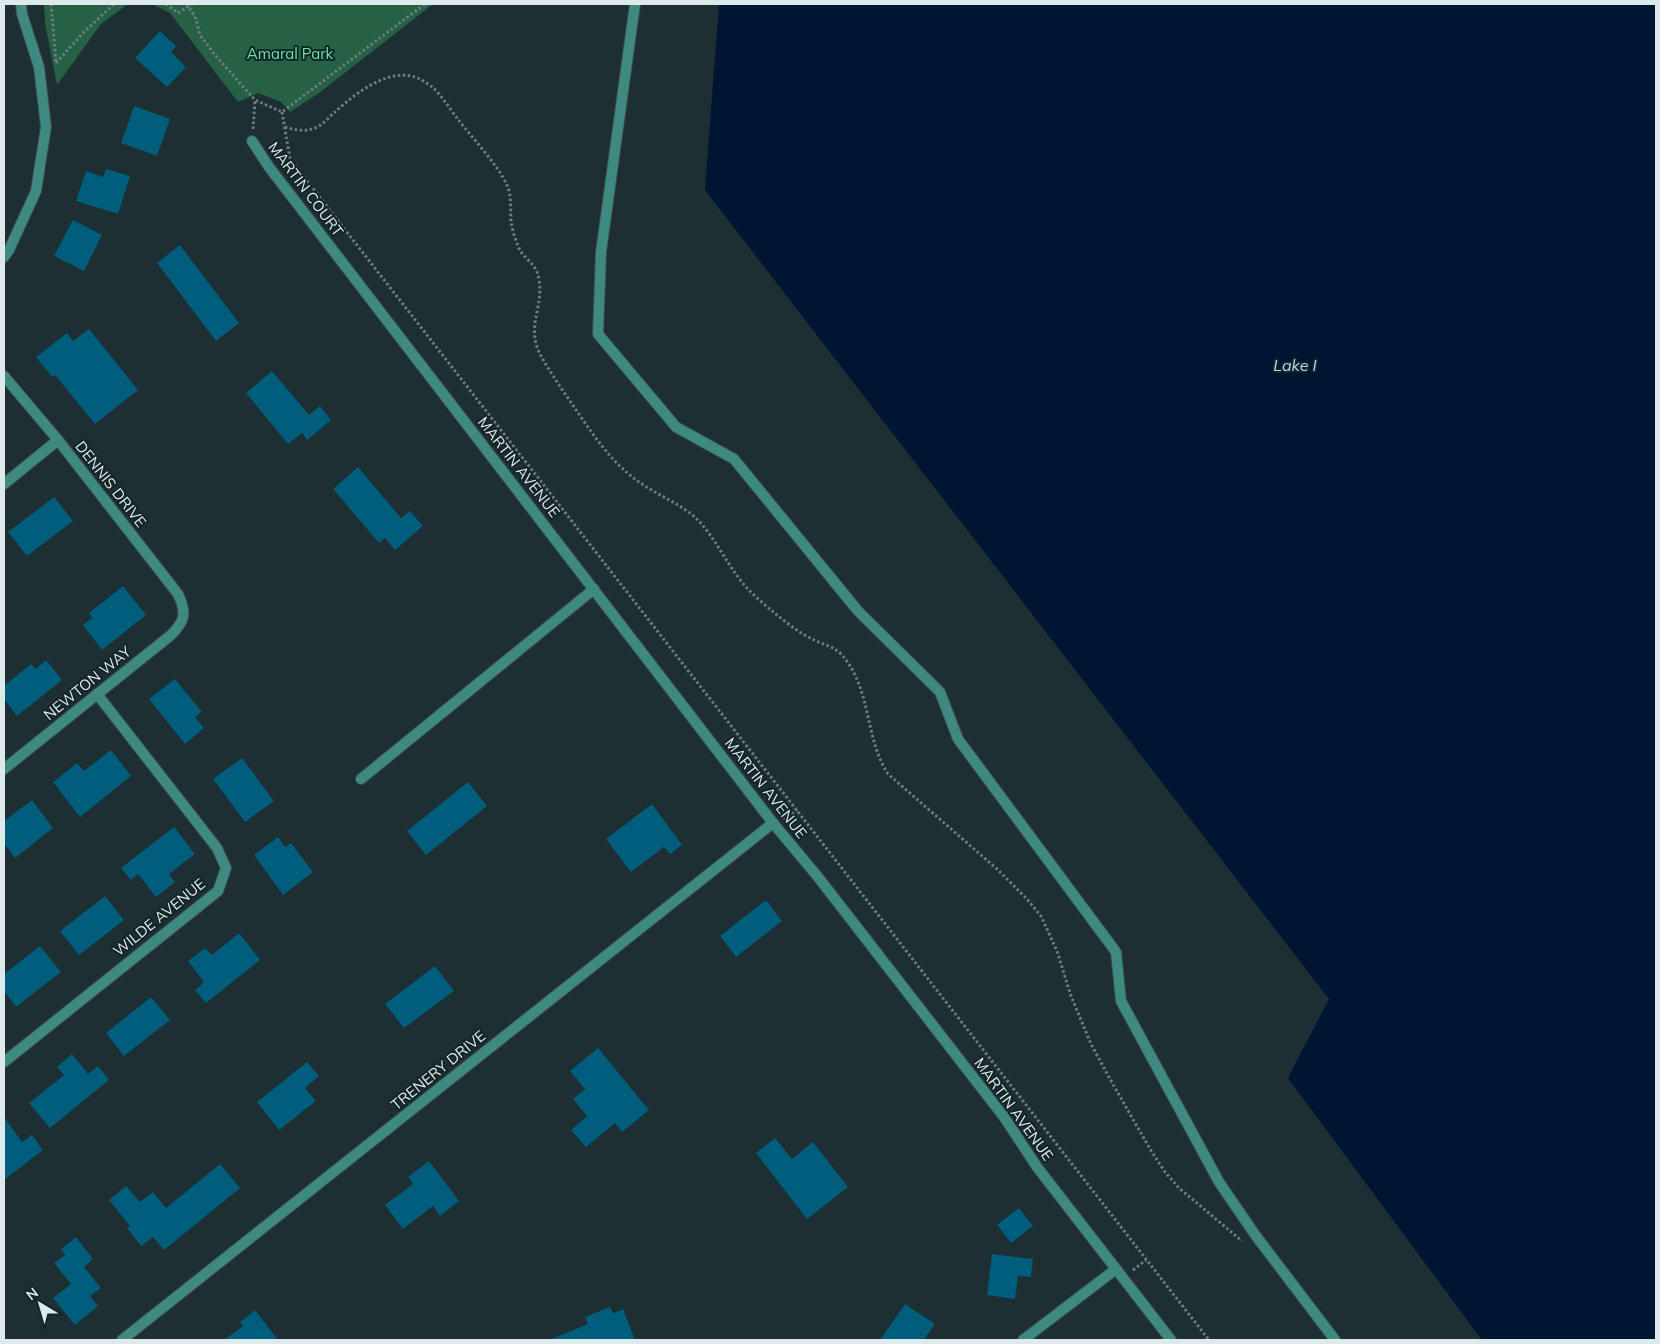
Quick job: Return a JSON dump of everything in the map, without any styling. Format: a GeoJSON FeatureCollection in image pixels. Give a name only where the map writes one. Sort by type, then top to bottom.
{"type":"FeatureCollection","features":[{"type":"Feature","properties":{"kind":"street"},"geometry":{"type":"LineString","coordinates":[[4,257],[36,191],[46,127],[40,67],[22,14],[21,4]]}},
{"type":"Feature","properties":{"kind":"street"},"geometry":{"type":"LineString","coordinates":[[635,4],[601,252],[598,334],[676,427],[734,459],[858,611],[940,692],[958,739],[1116,952],[1121,1001],[1219,1182],[1256,1236],[1335,1340]]}},
{"type":"Feature","properties":{"kind":"street","name":"MARTIN COURT"},"geometry":{"type":"LineString","coordinates":[[252,141],[269,168],[337,255]]}},
{"type":"Feature","properties":{"kind":"street","name":"MARTIN AVENUE"},"geometry":{"type":"LineString","coordinates":[[337,255],[772,823],[818,878],[1004,1117],[1037,1167],[1171,1340]]}},
{"type":"Feature","properties":{"kind":"street","name":"DENNIS DRIVE"},"geometry":{"type":"LineString","coordinates":[[4,376],[58,440],[178,594],[183,605],[184,616]]}},
{"type":"Feature","properties":{"kind":"street"},"geometry":{"type":"LineString","coordinates":[[4,484],[58,440]]}},
{"type":"Feature","properties":{"kind":"street"},"geometry":{"type":"LineString","coordinates":[[361,779],[594,589]]}},
{"type":"Feature","properties":{"kind":"street","name":"NEWTON WAY"},"geometry":{"type":"LineString","coordinates":[[4,769],[171,636],[184,616]]}},
{"type":"Feature","properties":{"kind":"street","name":"WILDE AVENUE"},"geometry":{"type":"LineString","coordinates":[[4,1062],[218,891],[226,868],[217,848],[97,694]]}},
{"type":"Feature","properties":{"kind":"street","name":"TRENERY DRIVE"},"geometry":{"type":"LineString","coordinates":[[122,1340],[772,823]]}},
{"type":"Feature","properties":{"kind":"street"},"geometry":{"type":"LineString","coordinates":[[1023,1340],[1116,1269]]}},
{"type":"Feature","properties":{"kind":"path"},"geometry":{"type":"LineString","coordinates":[[51,4],[56,63],[84,32],[114,4]]}},
{"type":"Feature","properties":{"kind":"path"},"geometry":{"type":"LineString","coordinates":[[166,4],[178,13],[189,5],[196,19],[200,35],[214,55],[255,100],[282,112]]}},
{"type":"Feature","properties":{"kind":"path"},"geometry":{"type":"LineString","coordinates":[[282,112],[425,4]]}},
{"type":"Feature","properties":{"kind":"path"},"geometry":{"type":"LineString","coordinates":[[285,127],[302,130],[314,129],[366,88],[401,74],[414,76],[432,86],[491,161],[506,184],[510,196],[511,221],[517,245],[521,252],[536,267],[538,273],[540,295],[533,329],[534,339],[540,354],[588,428],[607,452],[632,477],[650,491],[686,510],[696,519],[707,531],[748,589],[772,611],[807,636],[836,649],[851,667],[859,681],[875,749],[888,774],[997,869],[1041,916],[1057,951],[1071,996],[1091,1044],[1165,1172],[1179,1188],[1247,1245]]}},
{"type":"Feature","properties":{"kind":"path"},"geometry":{"type":"LineString","coordinates":[[252,141],[255,100]]}},
{"type":"Feature","properties":{"kind":"path"},"geometry":{"type":"LineString","coordinates":[[282,112],[290,159],[1209,1340]]}},
{"type":"Feature","properties":{"kind":"path"},"geometry":{"type":"LineString","coordinates":[[1123,1278],[1146,1260]]}},
{"type":"Feature","properties":{"kind":"green space"},"geometry":{"type":"Polygon","coordinates":[[[44,4],[128,4],[101,24],[57,85],[45,23],[44,4]]]}},
{"type":"Feature","properties":{"kind":"green space","name":"Amaral Park"},"geometry":{"type":"Polygon","coordinates":[[[152,4],[433,4],[319,93],[290,112],[281,102],[258,93],[238,102],[170,13],[152,4]]]}},
{"type":"Feature","properties":{"kind":"water","name":"Lake I"},"geometry":{"type":"Polygon","coordinates":[[[719,4],[1656,4],[1656,1340],[1482,1340],[1288,1078],[1329,999],[705,190],[719,4]]]}},
{"type":"Feature","properties":{"kind":"building"},"geometry":{"type":"Polygon","coordinates":[[[160,31],[176,46],[171,52],[186,67],[167,87],[135,58],[160,31]]]}},
{"type":"Feature","properties":{"kind":"building"},"geometry":{"type":"Polygon","coordinates":[[[134,106],[170,119],[157,156],[121,143],[134,106]]]}},
{"type":"Feature","properties":{"kind":"building"},"geometry":{"type":"Polygon","coordinates":[[[106,169],[130,176],[118,214],[76,201],[86,171],[103,177],[106,169]]]}},
{"type":"Feature","properties":{"kind":"building"},"geometry":{"type":"Polygon","coordinates":[[[73,220],[102,235],[84,271],[54,256],[73,220]]]}},
{"type":"Feature","properties":{"kind":"building"},"geometry":{"type":"Polygon","coordinates":[[[180,245],[239,323],[216,341],[157,263],[180,245]]]}},
{"type":"Feature","properties":{"kind":"building"},"geometry":{"type":"Polygon","coordinates":[[[89,329],[138,390],[95,424],[55,375],[52,377],[36,357],[67,333],[73,341],[89,329]]]}},
{"type":"Feature","properties":{"kind":"building"},"geometry":{"type":"Polygon","coordinates":[[[272,371],[309,415],[320,406],[331,420],[307,440],[302,433],[288,444],[246,393],[272,371]]]}},
{"type":"Feature","properties":{"kind":"building"},"geometry":{"type":"Polygon","coordinates":[[[358,467],[401,518],[410,511],[423,526],[395,550],[385,538],[379,543],[333,489],[358,467]]]}},
{"type":"Feature","properties":{"kind":"building"},"geometry":{"type":"Polygon","coordinates":[[[54,497],[73,521],[27,556],[8,532],[54,497]]]}},
{"type":"Feature","properties":{"kind":"building"},"geometry":{"type":"Polygon","coordinates":[[[123,586],[146,615],[102,650],[83,625],[92,618],[89,613],[123,586]]]}},
{"type":"Feature","properties":{"kind":"building"},"geometry":{"type":"Polygon","coordinates":[[[46,660],[62,680],[17,716],[4,699],[4,686],[31,664],[36,669],[46,660]]]}},
{"type":"Feature","properties":{"kind":"building"},"geometry":{"type":"Polygon","coordinates":[[[175,679],[202,712],[195,717],[204,728],[185,744],[149,699],[175,679]]]}},
{"type":"Feature","properties":{"kind":"building"},"geometry":{"type":"Polygon","coordinates":[[[111,750],[131,776],[80,817],[53,782],[77,763],[84,771],[111,750]]]}},
{"type":"Feature","properties":{"kind":"building"},"geometry":{"type":"Polygon","coordinates":[[[242,758],[274,801],[245,822],[213,779],[242,758]]]}},
{"type":"Feature","properties":{"kind":"building"},"geometry":{"type":"Polygon","coordinates":[[[468,782],[487,806],[426,855],[407,831],[468,782]]]}},
{"type":"Feature","properties":{"kind":"building"},"geometry":{"type":"Polygon","coordinates":[[[32,800],[53,828],[15,858],[4,843],[4,821],[32,800]]]}},
{"type":"Feature","properties":{"kind":"building"},"geometry":{"type":"Polygon","coordinates":[[[652,804],[682,845],[670,854],[664,847],[631,872],[606,839],[652,804]]]}},
{"type":"Feature","properties":{"kind":"building"},"geometry":{"type":"Polygon","coordinates":[[[174,827],[195,854],[169,874],[175,882],[156,897],[138,874],[131,880],[121,868],[174,827]]]}},
{"type":"Feature","properties":{"kind":"building"},"geometry":{"type":"Polygon","coordinates":[[[278,837],[285,847],[291,843],[313,872],[283,895],[254,855],[278,837]]]}},
{"type":"Feature","properties":{"kind":"building"},"geometry":{"type":"Polygon","coordinates":[[[105,896],[124,920],[79,955],[60,931],[105,896]]]}},
{"type":"Feature","properties":{"kind":"building"},"geometry":{"type":"Polygon","coordinates":[[[766,900],[782,921],[736,957],[720,936],[766,900]]]}},
{"type":"Feature","properties":{"kind":"building"},"geometry":{"type":"Polygon","coordinates":[[[239,933],[260,960],[206,1003],[195,990],[204,982],[188,961],[205,948],[212,955],[239,933]]]}},
{"type":"Feature","properties":{"kind":"building"},"geometry":{"type":"Polygon","coordinates":[[[40,946],[61,972],[16,1007],[4,991],[4,974],[40,946]]]}},
{"type":"Feature","properties":{"kind":"building"},"geometry":{"type":"Polygon","coordinates":[[[435,966],[454,991],[404,1028],[385,1004],[435,966]]]}},
{"type":"Feature","properties":{"kind":"building"},"geometry":{"type":"Polygon","coordinates":[[[151,997],[170,1020],[124,1056],[106,1033],[151,997]]]}},
{"type":"Feature","properties":{"kind":"building"},"geometry":{"type":"Polygon","coordinates":[[[598,1048],[649,1110],[622,1132],[615,1123],[586,1147],[571,1130],[587,1116],[573,1099],[585,1089],[570,1071],[598,1048]]]}},
{"type":"Feature","properties":{"kind":"building"},"geometry":{"type":"Polygon","coordinates":[[[72,1054],[88,1074],[98,1066],[109,1080],[50,1128],[29,1103],[64,1075],[57,1067],[72,1054]]]}},
{"type":"Feature","properties":{"kind":"building"},"geometry":{"type":"Polygon","coordinates":[[[307,1062],[319,1076],[305,1088],[316,1101],[279,1130],[257,1102],[307,1062]]]}},
{"type":"Feature","properties":{"kind":"building"},"geometry":{"type":"Polygon","coordinates":[[[4,1117],[22,1142],[32,1135],[43,1150],[4,1180],[4,1117]]]}},
{"type":"Feature","properties":{"kind":"building"},"geometry":{"type":"Polygon","coordinates":[[[775,1138],[792,1159],[813,1142],[848,1187],[807,1219],[756,1153],[775,1138]]]}},
{"type":"Feature","properties":{"kind":"building"},"geometry":{"type":"Polygon","coordinates":[[[429,1161],[459,1201],[440,1216],[433,1206],[403,1229],[385,1205],[413,1184],[408,1177],[429,1161]]]}},
{"type":"Feature","properties":{"kind":"building"},"geometry":{"type":"Polygon","coordinates":[[[220,1164],[240,1188],[164,1250],[153,1237],[141,1246],[127,1228],[130,1226],[109,1200],[126,1186],[140,1202],[153,1192],[166,1208],[220,1164]]]}},
{"type":"Feature","properties":{"kind":"building"},"geometry":{"type":"Polygon","coordinates":[[[1019,1208],[1033,1226],[1011,1243],[997,1225],[1019,1208]]]}},
{"type":"Feature","properties":{"kind":"building"},"geometry":{"type":"Polygon","coordinates":[[[76,1237],[93,1259],[84,1267],[101,1288],[90,1296],[98,1306],[75,1325],[53,1298],[71,1284],[54,1263],[65,1255],[61,1249],[76,1237]]]}},
{"type":"Feature","properties":{"kind":"building"},"geometry":{"type":"Polygon","coordinates":[[[992,1254],[1033,1259],[1031,1277],[1018,1276],[1015,1299],[987,1295],[992,1254]]]}},
{"type":"Feature","properties":{"kind":"building"},"geometry":{"type":"Polygon","coordinates":[[[905,1304],[935,1324],[924,1340],[880,1340],[905,1304]]]}},
{"type":"Feature","properties":{"kind":"building"},"geometry":{"type":"Polygon","coordinates":[[[610,1307],[613,1313],[623,1309],[635,1340],[549,1340],[588,1324],[585,1317],[610,1307]]]}},
{"type":"Feature","properties":{"kind":"building"},"geometry":{"type":"Polygon","coordinates":[[[255,1310],[278,1340],[224,1340],[243,1326],[240,1322],[255,1310]]]}}]}
